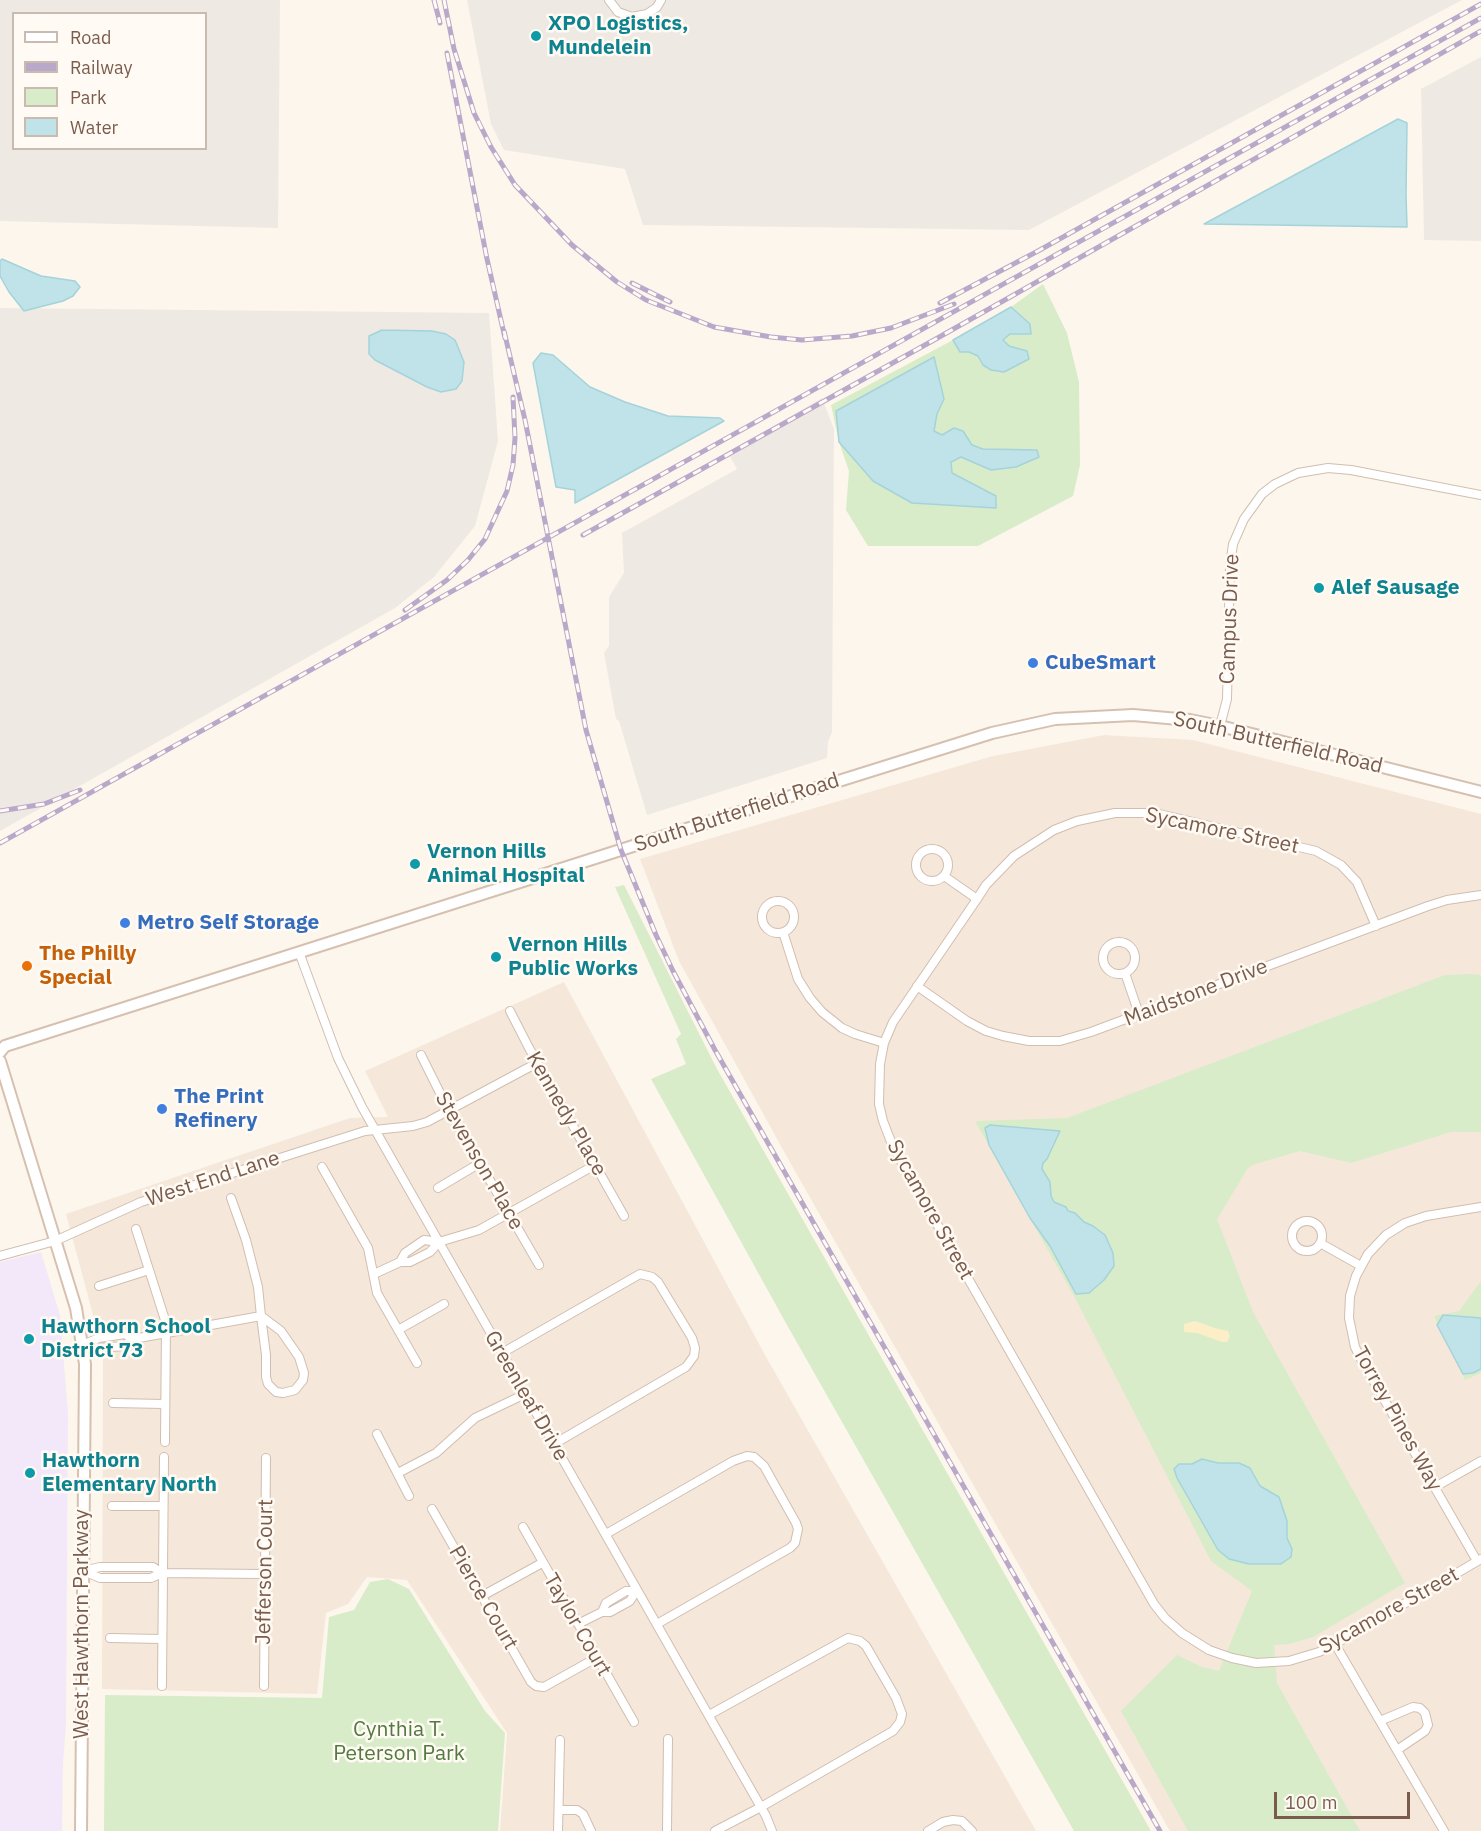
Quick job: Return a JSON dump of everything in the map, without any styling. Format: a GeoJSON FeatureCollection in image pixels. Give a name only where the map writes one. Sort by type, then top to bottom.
{"type":"FeatureCollection","features":[{"type":"Feature","properties":{"kind":"main road","name":"South Butterfield Road"},"geometry":{"type":"LineString","coordinates":[[2,1047],[1000,731],[1063,718],[1116,715],[1162,717],[1220,726],[1481,792]]}},
{"type":"Feature","properties":{"kind":"main road","name":"West Hawthorn Parkway"},"geometry":{"type":"LineString","coordinates":[[0,1061],[76,1308],[85,1365],[81,1831]]}},
{"type":"Feature","properties":{"kind":"street"},"geometry":{"type":"LineString","coordinates":[[609,0],[618,12],[632,16],[647,14],[657,7],[661,0]]}},
{"type":"Feature","properties":{"kind":"street","name":"Campus Drive"},"geometry":{"type":"LineString","coordinates":[[1220,726],[1227,699],[1230,566],[1233,544],[1244,519],[1263,494],[1275,484],[1298,473],[1328,468],[1351,470],[1481,495]]}},
{"type":"Feature","properties":{"kind":"street","name":"Sycamore Street"},"geometry":{"type":"LineString","coordinates":[[1376,926],[1357,882],[1349,872],[1332,859],[1316,851],[1155,813],[1127,812],[1092,817],[1054,830],[1014,856],[1002,867],[977,899],[893,1022],[884,1043],[880,1064],[879,1104],[893,1147],[1154,1605],[1165,1618],[1194,1642],[1232,1658],[1256,1663],[1289,1661],[1335,1644],[1479,1560]]}},
{"type":"Feature","properties":{"kind":"street"},"geometry":{"type":"LineString","coordinates":[[929,849],[943,854],[948,864],[944,876],[933,882],[923,879],[915,865],[919,855],[929,849]]}},
{"type":"Feature","properties":{"kind":"street"},"geometry":{"type":"LineString","coordinates":[[944,876],[977,899]]}},
{"type":"Feature","properties":{"kind":"street","name":"Maidstone Drive"},"geometry":{"type":"LineString","coordinates":[[917,986],[967,1021],[986,1031],[1029,1041],[1072,1038],[1447,900],[1481,895]]}},
{"type":"Feature","properties":{"kind":"street"},"geometry":{"type":"LineString","coordinates":[[775,902],[790,906],[794,915],[792,925],[783,932],[770,931],[764,923],[766,908],[775,902]]}},
{"type":"Feature","properties":{"kind":"street"},"geometry":{"type":"LineString","coordinates":[[783,932],[798,979],[822,1012],[842,1028],[884,1043]]}},
{"type":"Feature","properties":{"kind":"street"},"geometry":{"type":"LineString","coordinates":[[1115,942],[1130,946],[1135,954],[1134,965],[1125,974],[1110,972],[1104,963],[1103,958],[1107,948],[1115,942]]}},
{"type":"Feature","properties":{"kind":"street","name":"Greenleaf Drive"},"geometry":{"type":"LineString","coordinates":[[299,952],[338,1058],[375,1130],[606,1534],[636,1591],[709,1715],[772,1831]]}},
{"type":"Feature","properties":{"kind":"street"},"geometry":{"type":"LineString","coordinates":[[1125,974],[1139,1014]]}},
{"type":"Feature","properties":{"kind":"street","name":"Kennedy Place"},"geometry":{"type":"LineString","coordinates":[[510,1011],[624,1216]]}},
{"type":"Feature","properties":{"kind":"street","name":"Stevenson Place"},"geometry":{"type":"LineString","coordinates":[[421,1055],[449,1110],[538,1265]]}},
{"type":"Feature","properties":{"kind":"street","name":"West End Lane"},"geometry":{"type":"LineString","coordinates":[[0,1256],[55,1240],[141,1202],[365,1131],[413,1126],[449,1110],[537,1063]]}},
{"type":"Feature","properties":{"kind":"street"},"geometry":{"type":"LineString","coordinates":[[438,1188],[480,1163]]}},
{"type":"Feature","properties":{"kind":"street"},"geometry":{"type":"LineString","coordinates":[[400,1262],[405,1253],[424,1240],[439,1242],[479,1230],[595,1165]]}},
{"type":"Feature","properties":{"kind":"street"},"geometry":{"type":"LineString","coordinates":[[322,1167],[368,1248],[377,1293],[417,1363]]}},
{"type":"Feature","properties":{"kind":"street"},"geometry":{"type":"LineString","coordinates":[[82,1345],[99,1338],[125,1334],[133,1339],[261,1316],[281,1331],[299,1357],[304,1373],[303,1380],[295,1390],[276,1392],[268,1384],[266,1377],[266,1355],[261,1316],[258,1287],[246,1240],[231,1198]]}},
{"type":"Feature","properties":{"kind":"street","name":"Torrey Pines Way"},"geometry":{"type":"LineString","coordinates":[[1479,1560],[1434,1487],[1355,1347],[1349,1318],[1350,1296],[1361,1266],[1371,1250],[1386,1235],[1405,1223],[1426,1216],[1481,1207]]}},
{"type":"Feature","properties":{"kind":"street"},"geometry":{"type":"LineString","coordinates":[[136,1229],[165,1323],[165,1442]]}},
{"type":"Feature","properties":{"kind":"street"},"geometry":{"type":"LineString","coordinates":[[374,1274],[400,1262],[410,1262],[430,1252],[439,1242]]}},
{"type":"Feature","properties":{"kind":"street"},"geometry":{"type":"LineString","coordinates":[[1320,1244],[1361,1266]]}},
{"type":"Feature","properties":{"kind":"street"},"geometry":{"type":"LineString","coordinates":[[99,1286],[149,1270]]}},
{"type":"Feature","properties":{"kind":"street"},"geometry":{"type":"LineString","coordinates":[[502,1353],[636,1276],[647,1275],[658,1282],[692,1338],[695,1348],[694,1356],[688,1365],[554,1443]]}},
{"type":"Feature","properties":{"kind":"street"},"geometry":{"type":"LineString","coordinates":[[399,1330],[444,1304]]}},
{"type":"Feature","properties":{"kind":"street"},"geometry":{"type":"LineString","coordinates":[[398,1473],[436,1453],[475,1418],[525,1394]]}},
{"type":"Feature","properties":{"kind":"street"},"geometry":{"type":"LineString","coordinates":[[113,1403],[165,1404]]}},
{"type":"Feature","properties":{"kind":"street"},"geometry":{"type":"LineString","coordinates":[[377,1434],[409,1496]]}},
{"type":"Feature","properties":{"kind":"street"},"geometry":{"type":"LineString","coordinates":[[162,1686],[164,1457]]}},
{"type":"Feature","properties":{"kind":"street"},"geometry":{"type":"LineString","coordinates":[[606,1534],[742,1457],[754,1457],[764,1466],[796,1522],[798,1529],[795,1543],[790,1548],[657,1624]]}},
{"type":"Feature","properties":{"kind":"street","name":"Jefferson Court"},"geometry":{"type":"LineString","coordinates":[[264,1686],[266,1458]]}},
{"type":"Feature","properties":{"kind":"street"},"geometry":{"type":"LineString","coordinates":[[1434,1487],[1481,1461]]}},
{"type":"Feature","properties":{"kind":"street"},"geometry":{"type":"LineString","coordinates":[[112,1506],[162,1506]]}},
{"type":"Feature","properties":{"kind":"street","name":"Pierce Court"},"geometry":{"type":"LineString","coordinates":[[432,1509],[531,1682],[536,1686],[544,1687],[596,1658]]}},
{"type":"Feature","properties":{"kind":"street","name":"Taylor Court"},"geometry":{"type":"LineString","coordinates":[[523,1527],[634,1722]]}},
{"type":"Feature","properties":{"kind":"street"},"geometry":{"type":"LineString","coordinates":[[482,1596],[542,1563]]}},
{"type":"Feature","properties":{"kind":"street"},"geometry":{"type":"LineString","coordinates":[[83,1571],[100,1567],[153,1567],[162,1573],[265,1574]]}},
{"type":"Feature","properties":{"kind":"street"},"geometry":{"type":"LineString","coordinates":[[578,1624],[602,1612],[606,1603],[626,1591],[636,1591]]}},
{"type":"Feature","properties":{"kind":"street"},"geometry":{"type":"LineString","coordinates":[[110,1638],[161,1639]]}},
{"type":"Feature","properties":{"kind":"street"},"geometry":{"type":"LineString","coordinates":[[709,1715],[848,1638],[864,1643],[901,1709],[898,1726],[761,1807],[715,1831]]}},
{"type":"Feature","properties":{"kind":"street"},"geometry":{"type":"LineString","coordinates":[[1335,1644],[1444,1831]]}},
{"type":"Feature","properties":{"kind":"street"},"geometry":{"type":"LineString","coordinates":[[1380,1721],[1413,1707],[1420,1708],[1425,1713],[1428,1725],[1425,1731],[1397,1750]]}},
{"type":"Feature","properties":{"kind":"street"},"geometry":{"type":"LineString","coordinates":[[667,1831],[668,1739]]}},
{"type":"Feature","properties":{"kind":"street"},"geometry":{"type":"LineString","coordinates":[[558,1831],[560,1740]]}},
{"type":"Feature","properties":{"kind":"street"},"geometry":{"type":"LineString","coordinates":[[559,1810],[577,1810],[583,1814],[591,1831]]}},
{"type":"Feature","properties":{"kind":"street"},"geometry":{"type":"LineString","coordinates":[[928,1831],[943,1822],[953,1820],[962,1821],[972,1831]]}},
{"type":"Feature","properties":{"kind":"shaded area"},"geometry":{"type":"Polygon","coordinates":[[[0,0],[280,0],[278,228],[0,221],[0,0]]]}},
{"type":"Feature","properties":{"kind":"shaded area"},"geometry":{"type":"Polygon","coordinates":[[[467,0],[1462,0],[1029,230],[643,225],[625,169],[504,150],[491,124],[467,0]]]}},
{"type":"Feature","properties":{"kind":"shaded area"},"geometry":{"type":"Polygon","coordinates":[[[1481,57],[1481,241],[1424,240],[1421,89],[1481,57]]]}},
{"type":"Feature","properties":{"kind":"shaded area"},"geometry":{"type":"Polygon","coordinates":[[[0,308],[489,313],[498,441],[475,526],[434,577],[395,608],[0,831],[0,308]]]}},
{"type":"Feature","properties":{"kind":"shaded area"},"geometry":{"type":"Polygon","coordinates":[[[822,398],[834,429],[832,732],[828,742],[827,758],[647,815],[619,721],[616,719],[604,653],[609,646],[609,597],[624,573],[622,533],[737,469],[728,453],[822,398]]]}},
{"type":"Feature","properties":{"kind":"shaded area"},"geometry":{"type":"Polygon","coordinates":[[[1104,735],[1193,740],[1481,814],[1481,1831],[1170,1831],[787,1157],[679,961],[640,859],[993,756],[1104,735]]]}},
{"type":"Feature","properties":{"kind":"shaded area"},"geometry":{"type":"Polygon","coordinates":[[[564,982],[765,1355],[1036,1831],[500,1831],[507,1733],[407,1580],[367,1577],[348,1604],[326,1613],[317,1694],[102,1689],[103,1352],[66,1214],[350,1118],[388,1117],[365,1071],[564,982]]]}},
{"type":"Feature","properties":{"kind":"shaded area"},"geometry":{"type":"Polygon","coordinates":[[[41,1252],[60,1315],[68,1413],[66,1725],[62,1831],[0,1831],[0,1262],[41,1252]]]}},
{"type":"Feature","properties":{"kind":"green space"},"geometry":{"type":"Polygon","coordinates":[[[1043,284],[1067,333],[1079,382],[1080,465],[1073,496],[978,546],[868,546],[846,510],[849,471],[839,442],[831,405],[1011,307],[1043,284]]]}},
{"type":"Feature","properties":{"kind":"green space"},"geometry":{"type":"Polygon","coordinates":[[[624,885],[717,1069],[1151,1831],[1074,1831],[787,1325],[651,1079],[686,1064],[676,1039],[681,1034],[615,887],[624,885]]]}},
{"type":"Feature","properties":{"kind":"green space"},"geometry":{"type":"Polygon","coordinates":[[[1445,975],[1481,975],[1481,1132],[1451,1132],[1351,1163],[1300,1151],[1255,1164],[1248,1168],[1217,1219],[1253,1312],[1405,1583],[1313,1637],[1289,1644],[1274,1645],[1277,1683],[1360,1831],[1188,1831],[1121,1711],[1177,1655],[1202,1667],[1219,1671],[1252,1591],[1211,1561],[1075,1298],[975,1121],[1067,1118],[1445,975]]]}},
{"type":"Feature","properties":{"kind":"green space"},"geometry":{"type":"Polygon","coordinates":[[[1481,1281],[1481,1373],[1465,1380],[1434,1316],[1459,1311],[1481,1281]]]}},
{"type":"Feature","properties":{"kind":"green space","name":"Cynthia T. Peterson Park"},"geometry":{"type":"Polygon","coordinates":[[[388,1579],[409,1589],[485,1711],[505,1733],[498,1831],[104,1831],[105,1695],[322,1698],[329,1617],[354,1610],[370,1582],[388,1579]]]}},
{"type":"Feature","properties":{"kind":"sand"},"geometry":{"type":"Polygon","coordinates":[[[1195,1321],[1228,1331],[1230,1337],[1227,1342],[1222,1342],[1197,1333],[1184,1332],[1184,1324],[1195,1321]]]}},
{"type":"Feature","properties":{"kind":"water"},"geometry":{"type":"Polygon","coordinates":[[[1398,119],[1407,123],[1407,227],[1204,224],[1398,119]]]}},
{"type":"Feature","properties":{"kind":"water"},"geometry":{"type":"Polygon","coordinates":[[[2,259],[41,276],[75,281],[80,287],[73,296],[63,301],[24,311],[0,276],[2,259]]]}},
{"type":"Feature","properties":{"kind":"water"},"geometry":{"type":"Polygon","coordinates":[[[1011,307],[1030,324],[1031,334],[1010,334],[1003,340],[1009,346],[1027,351],[1029,359],[1004,372],[991,370],[983,365],[978,356],[969,352],[960,352],[953,340],[1011,307]]]}},
{"type":"Feature","properties":{"kind":"water"},"geometry":{"type":"Polygon","coordinates":[[[382,330],[432,331],[446,334],[455,340],[464,362],[462,381],[456,389],[441,392],[375,360],[369,354],[369,336],[382,330]]]}},
{"type":"Feature","properties":{"kind":"water"},"geometry":{"type":"Polygon","coordinates":[[[541,353],[553,355],[590,387],[625,402],[668,416],[720,418],[724,421],[575,503],[575,490],[556,487],[533,363],[541,353]]]}},
{"type":"Feature","properties":{"kind":"water"},"geometry":{"type":"Polygon","coordinates":[[[934,357],[944,399],[937,414],[934,431],[942,435],[954,428],[963,431],[972,445],[983,449],[1037,450],[1039,457],[1016,467],[991,470],[961,457],[951,462],[952,473],[996,496],[996,508],[912,503],[873,481],[839,442],[836,411],[934,357]]]}},
{"type":"Feature","properties":{"kind":"water"},"geometry":{"type":"Polygon","coordinates":[[[990,1125],[1060,1131],[1042,1169],[1050,1182],[1051,1196],[1054,1202],[1066,1207],[1068,1211],[1075,1213],[1084,1222],[1105,1235],[1113,1253],[1114,1266],[1104,1280],[1089,1293],[1076,1294],[1050,1246],[1030,1218],[989,1145],[985,1128],[990,1125]]]}},
{"type":"Feature","properties":{"kind":"water"},"geometry":{"type":"Polygon","coordinates":[[[1443,1315],[1481,1318],[1481,1369],[1463,1374],[1437,1325],[1443,1315]]]}},
{"type":"Feature","properties":{"kind":"water"},"geometry":{"type":"Polygon","coordinates":[[[1202,1459],[1218,1463],[1239,1463],[1250,1468],[1260,1486],[1279,1497],[1287,1521],[1287,1538],[1292,1549],[1291,1557],[1281,1564],[1249,1564],[1229,1559],[1218,1550],[1174,1469],[1179,1464],[1192,1464],[1202,1459]]]}},
{"type":"Feature","properties":{"kind":"railway"},"geometry":{"type":"LineString","coordinates":[[434,0],[440,23]]}},
{"type":"Feature","properties":{"kind":"railway"},"geometry":{"type":"LineString","coordinates":[[444,0],[454,49],[474,113],[491,147],[515,185],[572,245],[617,282],[646,300],[714,327],[802,340],[852,336],[891,328],[954,304]]}},
{"type":"Feature","properties":{"kind":"railway"},"geometry":{"type":"LineString","coordinates":[[940,303],[1038,251],[1481,4]]}},
{"type":"Feature","properties":{"kind":"railway"},"geometry":{"type":"LineString","coordinates":[[0,843],[1481,18]]}},
{"type":"Feature","properties":{"kind":"railway"},"geometry":{"type":"LineString","coordinates":[[583,535],[1481,31]]}},
{"type":"Feature","properties":{"kind":"railway"},"geometry":{"type":"LineString","coordinates":[[447,53],[487,259],[505,338]]}},
{"type":"Feature","properties":{"kind":"railway"},"geometry":{"type":"LineString","coordinates":[[632,283],[670,302]]}},
{"type":"Feature","properties":{"kind":"railway"},"geometry":{"type":"LineString","coordinates":[[504,331],[525,420],[586,730],[621,850],[656,935],[715,1050],[1160,1831]]}},
{"type":"Feature","properties":{"kind":"railway"},"geometry":{"type":"LineString","coordinates":[[405,610],[447,580],[468,560],[485,539],[507,491],[513,465],[515,438],[513,397]]}},
{"type":"Feature","properties":{"kind":"railway"},"geometry":{"type":"LineString","coordinates":[[0,811],[44,804],[80,790]]}},
{"type":"Feature","properties":{"kind":"place","name":"XPO Logistics, Mundelein"},"geometry":{"type":"Point","coordinates":[536,36]}},
{"type":"Feature","properties":{"kind":"place","name":"Alef Sausage"},"geometry":{"type":"Point","coordinates":[1319,588]}},
{"type":"Feature","properties":{"kind":"place","name":"CubeSmart"},"geometry":{"type":"Point","coordinates":[1033,663]}},
{"type":"Feature","properties":{"kind":"place","name":"Vernon Hills Animal Hospital"},"geometry":{"type":"Point","coordinates":[415,864]}},
{"type":"Feature","properties":{"kind":"place","name":"Metro Self Storage"},"geometry":{"type":"Point","coordinates":[125,923]}},
{"type":"Feature","properties":{"kind":"place","name":"Vernon Hills Public Works"},"geometry":{"type":"Point","coordinates":[496,957]}},
{"type":"Feature","properties":{"kind":"place","name":"The Philly Special"},"geometry":{"type":"Point","coordinates":[27,966]}},
{"type":"Feature","properties":{"kind":"place","name":"The Print Refinery"},"geometry":{"type":"Point","coordinates":[162,1109]}},
{"type":"Feature","properties":{"kind":"place","name":"Hawthorn School District 73"},"geometry":{"type":"Point","coordinates":[29,1339]}},
{"type":"Feature","properties":{"kind":"place","name":"Hawthorn Elementary North"},"geometry":{"type":"Point","coordinates":[30,1473]}}]}
